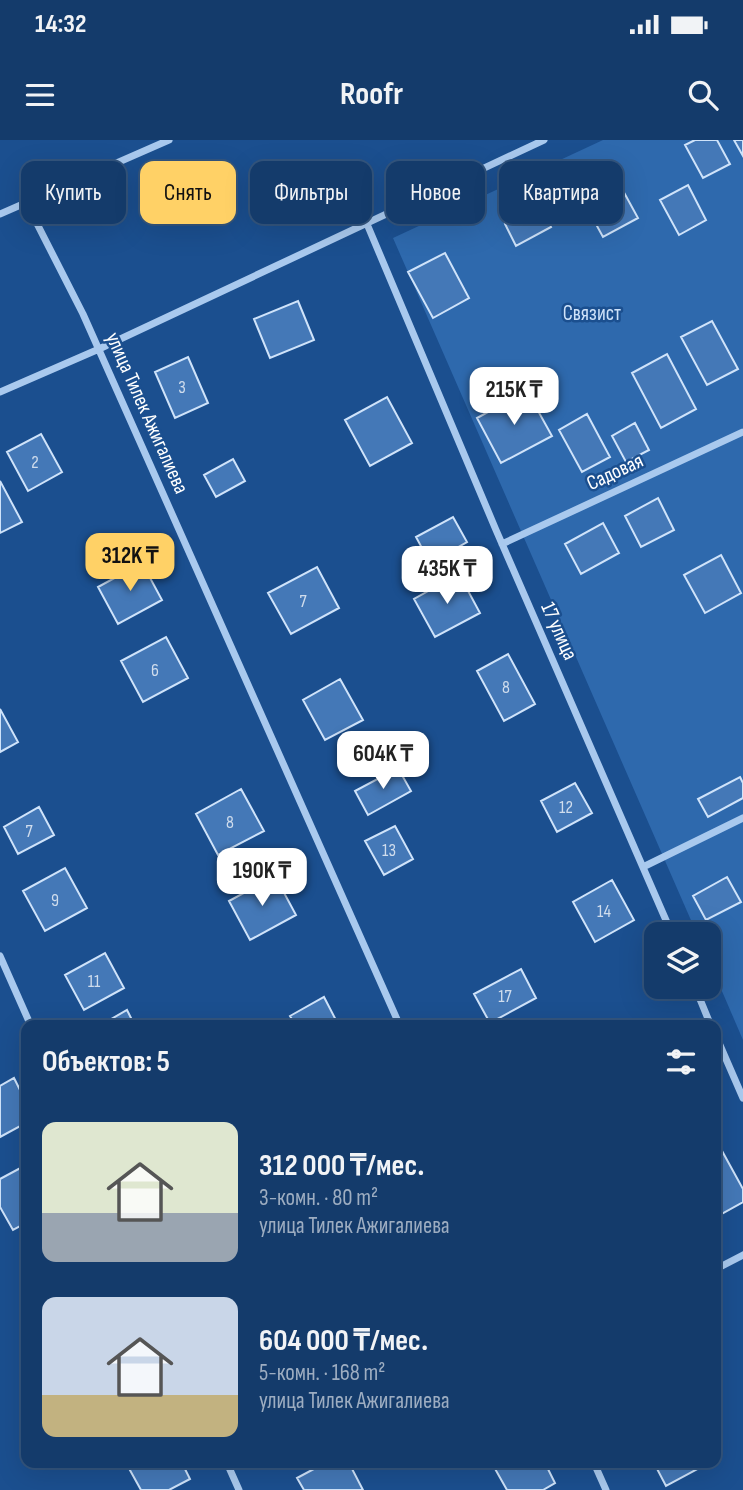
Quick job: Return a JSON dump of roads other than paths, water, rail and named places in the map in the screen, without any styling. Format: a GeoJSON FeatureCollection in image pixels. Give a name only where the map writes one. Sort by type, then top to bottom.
{"type":"FeatureCollection","features":[{"type":"Feature","properties":{"kind":"street"},"geometry":{"type":"LineString","coordinates":[[121,161],[170,140]]}},
{"type":"Feature","properties":{"kind":"street"},"geometry":{"type":"LineString","coordinates":[[372,222],[544,140]]}},
{"type":"Feature","properties":{"kind":"street"},"geometry":{"type":"LineString","coordinates":[[0,214],[21,204]]}},
{"type":"Feature","properties":{"kind":"street","name":"улица Тилек Ажигалиева"},"geometry":{"type":"LineString","coordinates":[[37,224],[99,349],[397,1020]]}},
{"type":"Feature","properties":{"kind":"street"},"geometry":{"type":"LineString","coordinates":[[0,392],[99,349],[367,224]]}},
{"type":"Feature","properties":{"kind":"street","name":"17 улица"},"geometry":{"type":"LineString","coordinates":[[367,224],[502,544],[667,922]]}},
{"type":"Feature","properties":{"kind":"street","name":"Садовая"},"geometry":{"type":"LineString","coordinates":[[502,544],[743,432]]}},
{"type":"Feature","properties":{"kind":"street"},"geometry":{"type":"LineString","coordinates":[[643,867],[743,818]]}},
{"type":"Feature","properties":{"kind":"street"},"geometry":{"type":"LineString","coordinates":[[0,956],[28,1020]]}},
{"type":"Feature","properties":{"kind":"street"},"geometry":{"type":"LineString","coordinates":[[700,999],[709,1020]]}},
{"type":"Feature","properties":{"kind":"street"},"geometry":{"type":"LineString","coordinates":[[721,1047],[743,1098]]}},
{"type":"Feature","properties":{"kind":"street"},"geometry":{"type":"LineString","coordinates":[[721,1266],[743,1255]]}},
{"type":"Feature","properties":{"kind":"street"},"geometry":{"type":"LineString","coordinates":[[228,1468],[239,1490]]}},
{"type":"Feature","properties":{"kind":"street"},"geometry":{"type":"LineString","coordinates":[[596,1468],[606,1490]]}},
{"type":"Feature","properties":{"kind":"park label","name":"Связист"},"geometry":{"type":"Point","coordinates":[592,313]}}]}
